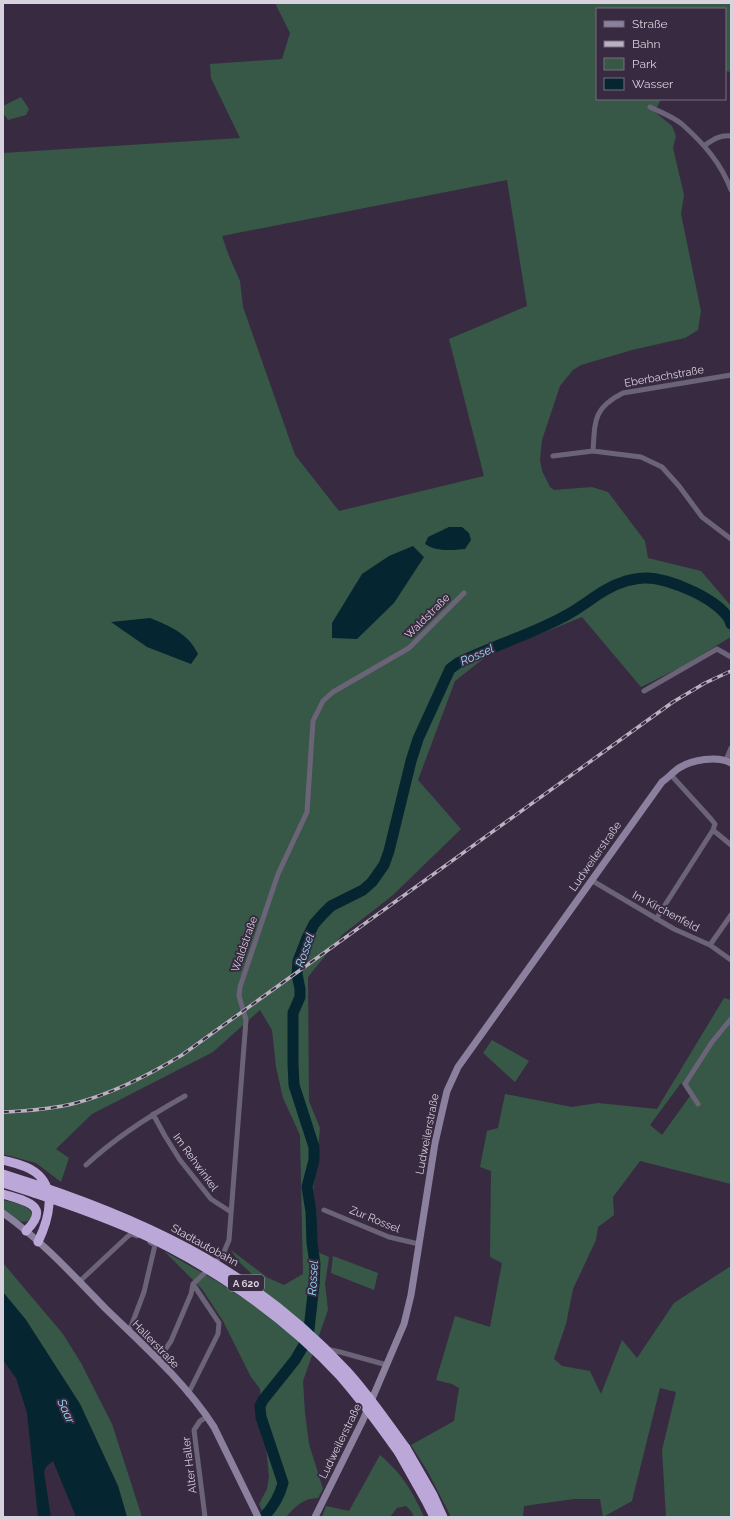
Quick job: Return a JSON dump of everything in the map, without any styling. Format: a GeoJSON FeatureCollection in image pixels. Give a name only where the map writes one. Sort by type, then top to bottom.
{"type":"FeatureCollection","features":[{"type":"Feature","properties":{"kind":"highway"},"geometry":{"type":"LineString","coordinates":[[3,1160],[31,1170],[36,1173],[45,1183],[50,1201],[38,1242]]}},
{"type":"Feature","properties":{"kind":"highway","name":"Stadtautobahn"},"geometry":{"type":"LineString","coordinates":[[3,1174],[35,1189],[96,1206],[144,1226],[207,1258],[257,1290],[296,1321],[348,1372],[377,1408],[402,1450]]}},
{"type":"Feature","properties":{"kind":"highway","name":"A 620"},"geometry":{"type":"LineString","coordinates":[[3,1182],[35,1189]]}},
{"type":"Feature","properties":{"kind":"highway"},"geometry":{"type":"LineString","coordinates":[[3,1194],[32,1204],[37,1209],[38,1214],[36,1219],[26,1231]]}},
{"type":"Feature","properties":{"kind":"highway","name":"A 620"},"geometry":{"type":"LineString","coordinates":[[402,1450],[434,1517]]}},
{"type":"Feature","properties":{"kind":"highway","name":"A 620"},"geometry":{"type":"LineString","coordinates":[[402,1450],[433,1495],[443,1517]]}},
{"type":"Feature","properties":{"kind":"main road","name":"Ludweilerstraße"},"geometry":{"type":"LineString","coordinates":[[315,1517],[363,1420],[404,1324],[410,1297],[435,1143],[442,1108],[453,1076],[471,1048],[649,798],[662,782],[680,767],[695,762],[710,759],[729,761]]}},
{"type":"Feature","properties":{"kind":"main road","name":"Hallerstraße"},"geometry":{"type":"LineString","coordinates":[[3,1213],[38,1242],[128,1330],[158,1360],[207,1416],[224,1446],[257,1515]]}},
{"type":"Feature","properties":{"kind":"street"},"geometry":{"type":"LineString","coordinates":[[650,107],[683,124],[705,145],[722,169],[731,190]]}},
{"type":"Feature","properties":{"kind":"street"},"geometry":{"type":"LineString","coordinates":[[705,145],[717,138],[731,136]]}},
{"type":"Feature","properties":{"kind":"street","name":"Eberbachstraße"},"geometry":{"type":"LineString","coordinates":[[593,451],[595,425],[598,414],[605,403],[612,398],[623,393],[731,375]]}},
{"type":"Feature","properties":{"kind":"street"},"geometry":{"type":"LineString","coordinates":[[553,456],[593,451],[641,457],[662,467],[679,486],[702,517],[731,539]]}},
{"type":"Feature","properties":{"kind":"street","name":"Waldstraße"},"geometry":{"type":"LineString","coordinates":[[158,1360],[171,1341],[191,1294],[193,1284],[224,1252],[228,1240],[246,1020],[238,996],[278,874],[307,812],[313,721],[323,701],[333,692],[409,648],[464,593]]}},
{"type":"Feature","properties":{"kind":"street"},"geometry":{"type":"LineString","coordinates":[[644,691],[717,649],[731,657]]}},
{"type":"Feature","properties":{"kind":"street"},"geometry":{"type":"LineString","coordinates":[[729,761],[731,748]]}},
{"type":"Feature","properties":{"kind":"street"},"geometry":{"type":"LineString","coordinates":[[656,919],[713,830],[715,824],[671,775]]}},
{"type":"Feature","properties":{"kind":"street"},"geometry":{"type":"LineString","coordinates":[[713,830],[731,845]]}},
{"type":"Feature","properties":{"kind":"street","name":"Im Kirchenfeld"},"geometry":{"type":"LineString","coordinates":[[591,880],[656,919],[710,945],[731,960]]}},
{"type":"Feature","properties":{"kind":"street"},"geometry":{"type":"LineString","coordinates":[[710,945],[731,915]]}},
{"type":"Feature","properties":{"kind":"street"},"geometry":{"type":"LineString","coordinates":[[698,1104],[685,1084],[712,1042],[731,1019]]}},
{"type":"Feature","properties":{"kind":"street"},"geometry":{"type":"LineString","coordinates":[[86,1165],[122,1134],[185,1096]]}},
{"type":"Feature","properties":{"kind":"street","name":"Im Rehwinkel"},"geometry":{"type":"LineString","coordinates":[[153,1114],[180,1160],[211,1199],[231,1212]]}},
{"type":"Feature","properties":{"kind":"street","name":"Zur Rossel"},"geometry":{"type":"LineString","coordinates":[[324,1210],[389,1237],[419,1244]]}},
{"type":"Feature","properties":{"kind":"street"},"geometry":{"type":"LineString","coordinates":[[79,1282],[131,1234],[142,1237],[155,1245],[144,1292],[132,1324],[128,1330]]}},
{"type":"Feature","properties":{"kind":"street"},"geometry":{"type":"LineString","coordinates":[[188,1394],[218,1334],[219,1323],[193,1284]]}},
{"type":"Feature","properties":{"kind":"street"},"geometry":{"type":"LineString","coordinates":[[317,1348],[340,1352],[387,1365]]}},
{"type":"Feature","properties":{"kind":"street","name":"Alter Haller"},"geometry":{"type":"LineString","coordinates":[[204,1517],[194,1430],[200,1421],[207,1416]]}},
{"type":"Feature","properties":{"kind":"green space"},"geometry":{"type":"Polygon","coordinates":[[[275,3],[731,3],[731,72],[726,71],[726,8],[596,8],[596,100],[661,100],[655,112],[672,126],[676,136],[673,148],[684,195],[681,214],[701,311],[698,330],[685,338],[632,350],[581,365],[573,370],[560,386],[542,440],[540,460],[542,471],[550,487],[554,490],[592,487],[608,492],[645,541],[648,558],[701,571],[731,606],[731,636],[683,666],[641,687],[582,617],[488,655],[455,681],[418,780],[461,829],[393,895],[342,935],[308,977],[309,1101],[320,1128],[312,1195],[317,1213],[313,1244],[315,1251],[329,1257],[325,1284],[328,1310],[303,1381],[309,1444],[323,1489],[318,1498],[304,1501],[286,1517],[265,1517],[259,1504],[267,1489],[269,1476],[260,1389],[251,1377],[223,1321],[202,1289],[164,1251],[220,1283],[241,1297],[254,1276],[238,1261],[231,1250],[268,1278],[284,1285],[303,1274],[300,1135],[283,1098],[276,1067],[272,1030],[260,1010],[213,1052],[92,1114],[56,1149],[69,1158],[61,1182],[36,1163],[3,1154],[3,153],[240,138],[211,78],[210,64],[282,59],[290,33],[275,3]],[[507,180],[222,236],[240,281],[243,307],[295,455],[339,511],[484,476],[449,339],[527,306],[507,180]]]}},
{"type":"Feature","properties":{"kind":"green space"},"geometry":{"type":"Polygon","coordinates":[[[21,97],[29,109],[26,115],[8,120],[3,113],[3,106],[21,97]]]}},
{"type":"Feature","properties":{"kind":"green space"},"geometry":{"type":"Polygon","coordinates":[[[724,998],[731,1000],[731,1184],[640,1161],[613,1197],[614,1215],[598,1227],[596,1240],[573,1289],[566,1324],[554,1359],[562,1366],[590,1371],[601,1394],[622,1340],[637,1358],[674,1303],[731,1266],[731,1517],[666,1517],[662,1450],[676,1392],[660,1388],[632,1501],[603,1517],[600,1499],[574,1499],[524,1506],[523,1517],[451,1517],[428,1472],[411,1445],[454,1421],[459,1388],[452,1384],[436,1380],[455,1316],[490,1327],[502,1263],[490,1257],[491,1171],[480,1167],[487,1131],[498,1128],[505,1094],[572,1107],[598,1103],[657,1109],[724,998]],[[681,1083],[650,1125],[662,1135],[690,1096],[681,1083]]]}},
{"type":"Feature","properties":{"kind":"green space"},"geometry":{"type":"Polygon","coordinates":[[[492,1040],[529,1061],[515,1082],[483,1053],[492,1040]]]}},
{"type":"Feature","properties":{"kind":"green space"},"geometry":{"type":"Polygon","coordinates":[[[3,1200],[16,1203],[29,1209],[33,1216],[26,1222],[22,1222],[14,1218],[3,1209],[3,1200]]]}},
{"type":"Feature","properties":{"kind":"green space"},"geometry":{"type":"Polygon","coordinates":[[[333,1256],[378,1273],[374,1290],[331,1273],[333,1256]]]}},
{"type":"Feature","properties":{"kind":"green space"},"geometry":{"type":"Polygon","coordinates":[[[3,1263],[63,1334],[81,1363],[112,1424],[142,1517],[127,1517],[118,1486],[80,1404],[26,1320],[3,1292],[3,1263]]]}},
{"type":"Feature","properties":{"kind":"green space"},"geometry":{"type":"Polygon","coordinates":[[[380,1455],[406,1483],[424,1517],[414,1517],[406,1506],[397,1508],[390,1517],[322,1517],[326,1506],[349,1511],[380,1455]]]}},
{"type":"Feature","properties":{"kind":"water"},"geometry":{"type":"Polygon","coordinates":[[[449,527],[462,527],[469,533],[471,540],[465,549],[439,549],[429,547],[425,544],[428,537],[449,527]]]}},
{"type":"Feature","properties":{"kind":"water"},"geometry":{"type":"Polygon","coordinates":[[[413,546],[424,557],[394,603],[357,639],[332,638],[332,623],[362,574],[389,556],[413,546]]]}},
{"type":"Feature","properties":{"kind":"water"},"geometry":{"type":"Polygon","coordinates":[[[150,618],[172,628],[190,641],[198,654],[191,664],[147,647],[111,622],[150,618]]]}},
{"type":"Feature","properties":{"kind":"water","name":"Saar"},"geometry":{"type":"Polygon","coordinates":[[[3,1292],[26,1320],[80,1404],[118,1486],[127,1517],[76,1517],[53,1461],[46,1467],[44,1472],[51,1517],[38,1517],[27,1413],[16,1378],[3,1360],[3,1292]]]}},
{"type":"Feature","properties":{"kind":"waterway","name":"Rossel"},"geometry":{"type":"LineString","coordinates":[[264,1517],[276,1501],[283,1483],[261,1417],[260,1406],[263,1400],[295,1360],[308,1338],[314,1285],[315,1264],[312,1243],[311,1212],[307,1187],[314,1160],[314,1147],[294,1085],[293,1064],[293,1013],[300,997],[297,974],[298,961],[314,924],[331,906],[363,890],[372,882],[384,865],[418,739],[450,669],[458,663],[571,613],[617,584],[639,578],[654,578],[666,581],[694,592],[718,607],[726,615],[731,624]]}},
{"type":"Feature","properties":{"kind":"railway"},"geometry":{"type":"LineString","coordinates":[[3,1112],[49,1108],[90,1099],[131,1083],[182,1055],[673,702],[705,683],[731,671]]}}]}
